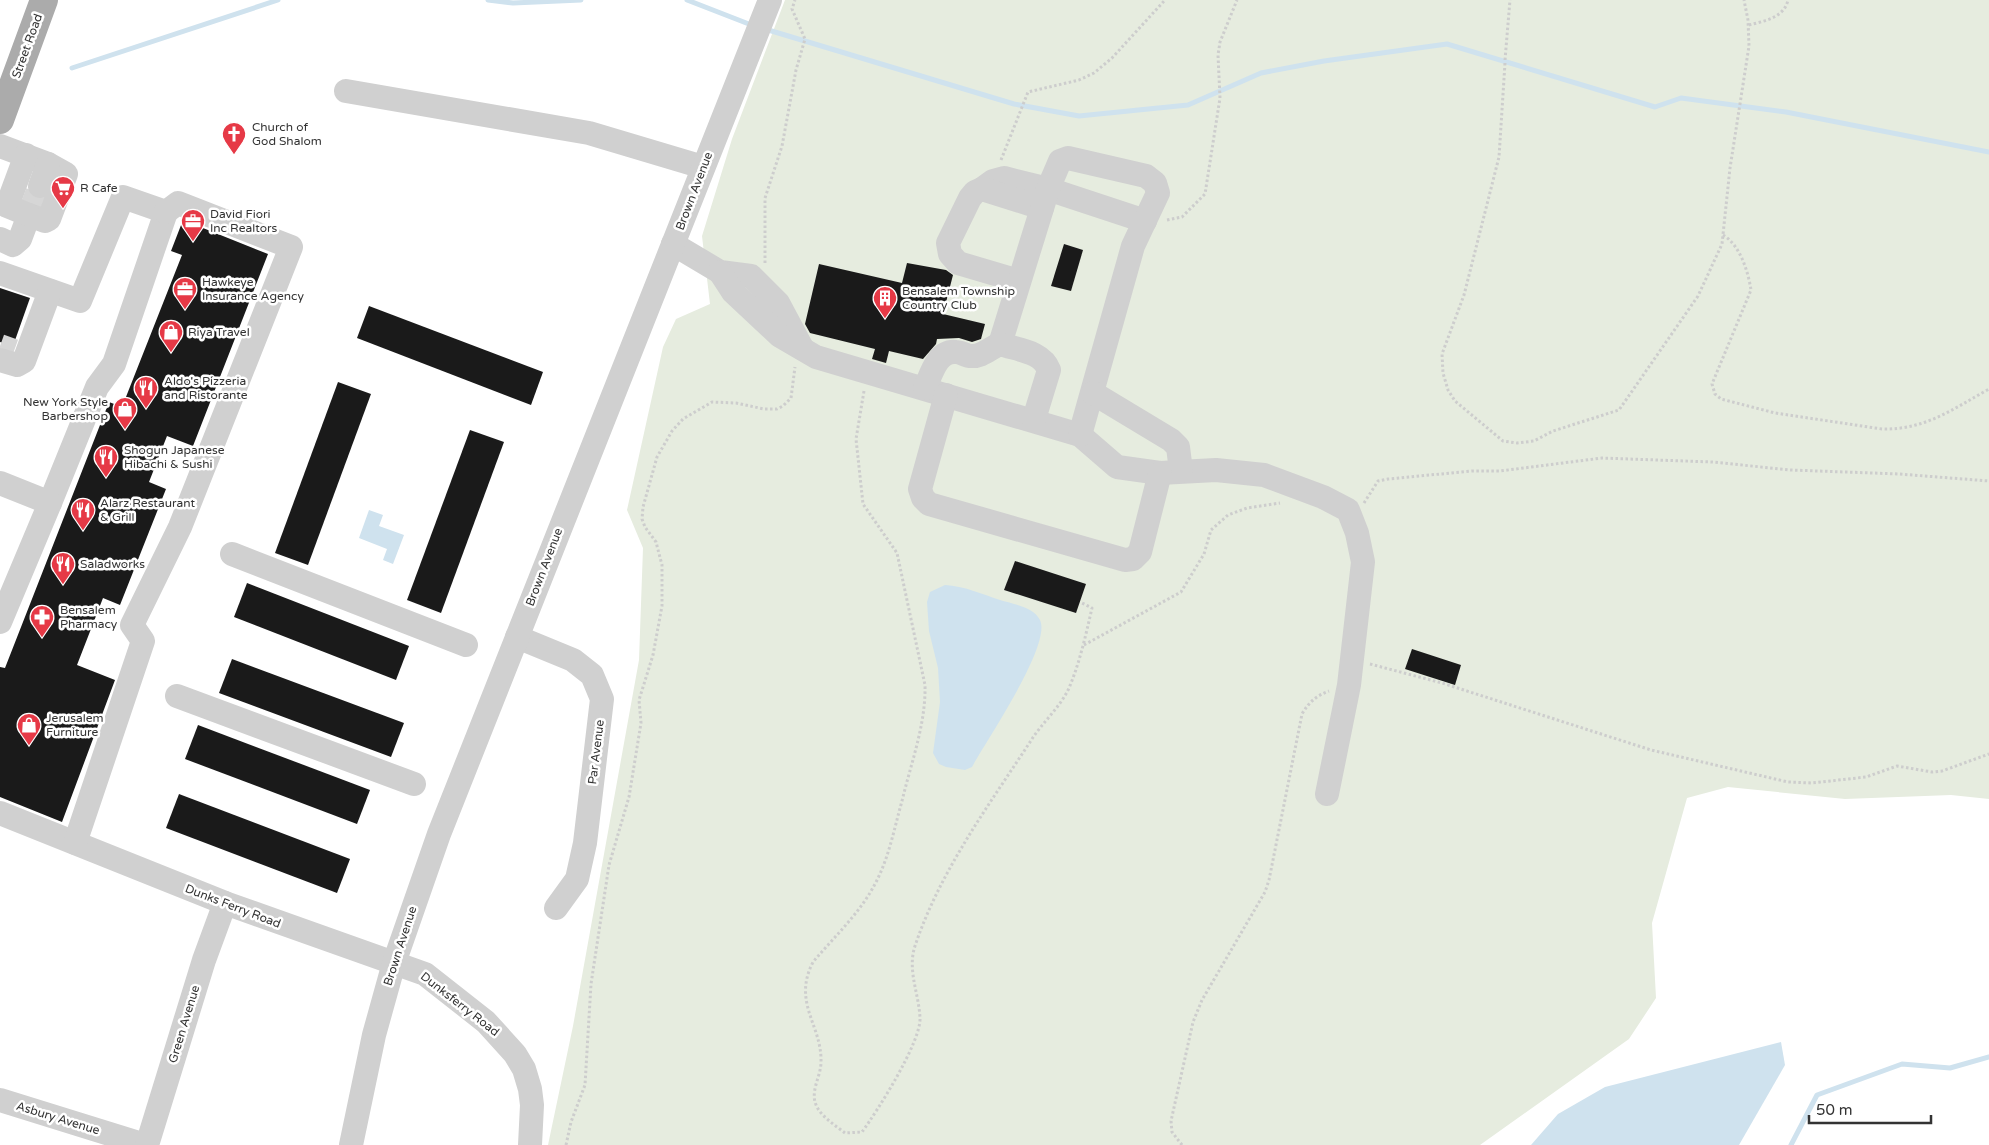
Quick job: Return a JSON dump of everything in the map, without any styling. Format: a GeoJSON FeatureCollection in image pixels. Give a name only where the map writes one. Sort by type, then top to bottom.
{"type":"FeatureCollection","features":[{"type":"Feature","properties":{"kind":"main road","name":"Street Road"},"geometry":{"type":"LineString","coordinates":[[0,120],[44,0]]}},
{"type":"Feature","properties":{"kind":"street","name":"Brown Avenue"},"geometry":{"type":"LineString","coordinates":[[351,1145],[374,1035],[394,963],[439,834],[762,19]]}},
{"type":"Feature","properties":{"kind":"street"},"geometry":{"type":"LineString","coordinates":[[346,91],[589,133],[703,167]]}},
{"type":"Feature","properties":{"kind":"street"},"geometry":{"type":"LineString","coordinates":[[0,146],[38,168],[66,174],[49,219],[44,221],[7,206],[38,168]]}},
{"type":"Feature","properties":{"kind":"street"},"geometry":{"type":"LineString","coordinates":[[1080,435],[1133,246],[1158,193],[1154,183],[1146,176],[1068,158],[1060,161],[1055,167],[1000,344],[982,354],[971,357],[955,352],[945,353],[938,360],[936,392],[920,489],[923,498],[930,504],[1125,560],[1133,559],[1140,552],[1178,447],[1172,440],[1093,393]]}},
{"type":"Feature","properties":{"kind":"street"},"geometry":{"type":"LineString","coordinates":[[1019,281],[958,263],[950,254],[948,243],[966,205],[975,192],[992,181],[1004,178],[1045,199],[1145,220]]}},
{"type":"Feature","properties":{"kind":"street"},"geometry":{"type":"LineString","coordinates":[[0,273],[80,301],[123,197],[166,212]]}},
{"type":"Feature","properties":{"kind":"street"},"geometry":{"type":"LineString","coordinates":[[0,622],[97,387],[114,364],[166,212],[178,203],[291,247],[180,527],[132,625],[143,641],[75,843]]}},
{"type":"Feature","properties":{"kind":"street"},"geometry":{"type":"LineString","coordinates":[[0,239],[13,245],[20,239],[29,214]]}},
{"type":"Feature","properties":{"kind":"street"},"geometry":{"type":"LineString","coordinates":[[673,244],[720,272],[751,276],[778,303],[802,348]]}},
{"type":"Feature","properties":{"kind":"street"},"geometry":{"type":"LineString","coordinates":[[720,272],[734,292],[780,336],[816,357],[1080,435],[1118,467],[1170,472],[1216,470],[1264,475],[1323,497],[1348,510],[1357,533],[1363,562],[1349,685],[1327,794]]}},
{"type":"Feature","properties":{"kind":"street"},"geometry":{"type":"LineString","coordinates":[[8,352],[50,291]]}},
{"type":"Feature","properties":{"kind":"street"},"geometry":{"type":"LineString","coordinates":[[1000,344],[1040,356],[1046,362],[1049,370],[1034,420]]}},
{"type":"Feature","properties":{"kind":"street"},"geometry":{"type":"LineString","coordinates":[[0,483],[50,503]]}},
{"type":"Feature","properties":{"kind":"street"},"geometry":{"type":"LineString","coordinates":[[232,554],[466,645]]}},
{"type":"Feature","properties":{"kind":"street","name":"Par Avenue"},"geometry":{"type":"LineString","coordinates":[[517,637],[573,660],[592,675],[602,699],[585,843],[577,879],[556,908]]}},
{"type":"Feature","properties":{"kind":"street"},"geometry":{"type":"LineString","coordinates":[[177,696],[414,784]]}},
{"type":"Feature","properties":{"kind":"street","name":"Dunks Ferry Road"},"geometry":{"type":"LineString","coordinates":[[1,815],[224,904],[366,955],[394,963]]}},
{"type":"Feature","properties":{"kind":"street","name":"Green Avenue"},"geometry":{"type":"LineString","coordinates":[[146,1145],[204,960],[224,904]]}},
{"type":"Feature","properties":{"kind":"street","name":"Dunksferry Road"},"geometry":{"type":"LineString","coordinates":[[394,963],[424,974],[486,1022],[515,1054],[524,1069],[530,1089],[532,1105],[530,1145]]}},
{"type":"Feature","properties":{"kind":"street","name":"Asbury Avenue"},"geometry":{"type":"LineString","coordinates":[[0,1100],[146,1145]]}},
{"type":"Feature","properties":{"kind":"path"},"geometry":{"type":"LineString","coordinates":[[766,289],[763,222],[765,198],[782,146],[801,48],[805,39],[792,9],[795,0]]}},
{"type":"Feature","properties":{"kind":"path"},"geometry":{"type":"LineString","coordinates":[[999,163],[1008,146],[1028,92],[1079,80],[1094,73],[1112,58],[1164,0]]}},
{"type":"Feature","properties":{"kind":"path"},"geometry":{"type":"LineString","coordinates":[[1145,220],[1176,220],[1206,194],[1220,98],[1219,48],[1237,0]]}},
{"type":"Feature","properties":{"kind":"path"},"geometry":{"type":"LineString","coordinates":[[1510,0],[1499,157],[1464,295],[1442,354],[1442,373],[1448,390],[1455,401],[1503,441],[1534,441],[1554,431],[1619,410],[1698,296],[1722,244],[1730,168],[1749,46],[1749,25],[1744,0]]}},
{"type":"Feature","properties":{"kind":"path"},"geometry":{"type":"LineString","coordinates":[[1749,25],[1774,18],[1787,6],[1788,0]]}},
{"type":"Feature","properties":{"kind":"path"},"geometry":{"type":"LineString","coordinates":[[1723,235],[1732,240],[1749,274],[1752,290],[1712,384],[1715,394],[1721,399],[1775,413],[1898,430],[1930,423],[1989,389]]}},
{"type":"Feature","properties":{"kind":"path"},"geometry":{"type":"LineString","coordinates":[[566,1145],[571,1122],[585,1085],[590,984],[608,874],[629,797],[641,723],[640,700],[653,655],[662,606],[662,565],[656,542],[645,527],[642,519],[643,507],[657,457],[672,431],[683,419],[712,402],[736,403],[764,409],[777,409],[783,406],[791,398],[797,358],[802,348]]}},
{"type":"Feature","properties":{"kind":"path"},"geometry":{"type":"LineString","coordinates":[[866,373],[856,439],[863,504],[897,553],[925,697],[920,730],[888,855],[875,885],[859,909],[813,962],[808,971],[806,1003],[822,1060],[815,1099],[822,1113],[845,1133],[862,1132],[877,1112],[910,1050],[920,1020],[913,977],[913,955],[932,906],[954,860],[1036,732],[1069,689],[1092,608],[1080,602]]}},
{"type":"Feature","properties":{"kind":"path"},"geometry":{"type":"LineString","coordinates":[[1348,510],[1367,500],[1378,482],[1388,479],[1472,471],[1500,471],[1602,458],[1712,462],[1792,470],[1989,481]]}},
{"type":"Feature","properties":{"kind":"path"},"geometry":{"type":"LineString","coordinates":[[1083,645],[1184,589],[1204,554],[1211,530],[1228,515],[1247,508],[1285,502]]}},
{"type":"Feature","properties":{"kind":"path"},"geometry":{"type":"LineString","coordinates":[[1352,660],[1442,683],[1651,750],[1692,758],[1755,776],[1788,782],[1812,784],[1866,777],[1897,766],[1932,772],[1942,771],[1989,754]]}},
{"type":"Feature","properties":{"kind":"path"},"geometry":{"type":"LineString","coordinates":[[1182,1145],[1172,1132],[1171,1121],[1193,1022],[1202,1000],[1265,892],[1302,714],[1308,703],[1318,695],[1349,685]]}},
{"type":"Feature","properties":{"kind":"shaded area"},"geometry":{"type":"Polygon","coordinates":[[[785,0],[1989,0],[1989,799],[1951,795],[1845,799],[1728,787],[1687,798],[1652,923],[1656,998],[1629,1039],[1480,1145],[548,1145],[573,1026],[639,660],[643,548],[627,510],[663,347],[676,319],[710,304],[702,236],[732,139],[785,0]]]}},
{"type":"Feature","properties":{"kind":"water"},"geometry":{"type":"Polygon","coordinates":[[[369,510],[383,515],[379,526],[404,535],[393,564],[383,560],[387,549],[359,538],[369,510]]]}},
{"type":"Feature","properties":{"kind":"water"},"geometry":{"type":"Polygon","coordinates":[[[945,585],[966,589],[1023,607],[1033,612],[1040,620],[1041,632],[1036,650],[1016,693],[972,767],[965,770],[939,764],[933,753],[940,702],[938,668],[929,631],[927,602],[930,592],[945,585]]]}},
{"type":"Feature","properties":{"kind":"water"},"geometry":{"type":"Polygon","coordinates":[[[1781,1042],[1785,1065],[1739,1145],[1531,1145],[1558,1114],[1605,1087],[1781,1042]]]}},
{"type":"Feature","properties":{"kind":"building"},"geometry":{"type":"Polygon","coordinates":[[[183,220],[268,254],[193,446],[167,436],[149,482],[166,489],[120,605],[103,598],[77,665],[115,680],[62,822],[0,797],[0,667],[5,668],[109,402],[122,407],[182,255],[171,251],[183,220]]]}},
{"type":"Feature","properties":{"kind":"building"},"geometry":{"type":"Polygon","coordinates":[[[1064,244],[1083,250],[1071,291],[1051,286],[1064,244]]]}},
{"type":"Feature","properties":{"kind":"building","name":"Bensalem Township Country Club"},"geometry":{"type":"Polygon","coordinates":[[[907,263],[946,270],[953,275],[943,314],[985,324],[981,339],[972,342],[959,338],[937,339],[936,344],[923,359],[889,351],[886,363],[872,359],[875,349],[810,333],[805,324],[819,264],[902,283],[907,263]]]}},
{"type":"Feature","properties":{"kind":"building"},"geometry":{"type":"Polygon","coordinates":[[[0,288],[30,298],[13,346],[0,342],[0,288]]]}},
{"type":"Feature","properties":{"kind":"building"},"geometry":{"type":"Polygon","coordinates":[[[369,306],[543,372],[531,405],[357,338],[369,306]]]}},
{"type":"Feature","properties":{"kind":"building"},"geometry":{"type":"Polygon","coordinates":[[[338,382],[371,394],[308,565],[275,553],[338,382]]]}},
{"type":"Feature","properties":{"kind":"building"},"geometry":{"type":"Polygon","coordinates":[[[470,430],[504,442],[441,613],[407,600],[470,430]]]}},
{"type":"Feature","properties":{"kind":"building"},"geometry":{"type":"Polygon","coordinates":[[[1015,561],[1086,584],[1076,613],[1004,590],[1015,561]]]}},
{"type":"Feature","properties":{"kind":"building"},"geometry":{"type":"Polygon","coordinates":[[[247,583],[409,646],[396,680],[234,617],[247,583]]]}},
{"type":"Feature","properties":{"kind":"building"},"geometry":{"type":"Polygon","coordinates":[[[1412,649],[1461,665],[1455,685],[1405,669],[1412,649]]]}},
{"type":"Feature","properties":{"kind":"building"},"geometry":{"type":"Polygon","coordinates":[[[232,659],[404,723],[391,757],[219,693],[232,659]]]}},
{"type":"Feature","properties":{"kind":"building"},"geometry":{"type":"Polygon","coordinates":[[[198,725],[370,790],[357,824],[185,759],[198,725]]]}},
{"type":"Feature","properties":{"kind":"building"},"geometry":{"type":"Polygon","coordinates":[[[179,794],[350,859],[337,893],[166,828],[179,794]]]}},
{"type":"Feature","properties":{"kind":"waterway"},"geometry":{"type":"LineString","coordinates":[[72,68],[278,0]]}},
{"type":"Feature","properties":{"kind":"waterway"},"geometry":{"type":"LineString","coordinates":[[488,0],[513,3],[581,0]]}},
{"type":"Feature","properties":{"kind":"waterway"},"geometry":{"type":"LineString","coordinates":[[687,0],[754,26]]}},
{"type":"Feature","properties":{"kind":"waterway"},"geometry":{"type":"LineString","coordinates":[[765,29],[1014,104],[1079,116],[1188,105],[1261,73],[1324,61],[1447,44],[1655,107],[1681,98],[1786,112],[1989,152]]}},
{"type":"Feature","properties":{"kind":"waterway"},"geometry":{"type":"LineString","coordinates":[[1791,1145],[1817,1095],[1902,1064],[1950,1068],[1989,1057]]}},
{"type":"Feature","properties":{"kind":"tunnel"},"geometry":{"type":"LineString","coordinates":[[29,215],[40,186]]}},
{"type":"Feature","properties":{"kind":"tunnel"},"geometry":{"type":"LineString","coordinates":[[0,346],[14,351]]}},
{"type":"Feature","properties":{"kind":"place","name":"Church of God Shalom"},"geometry":{"type":"Point","coordinates":[234,155]}},
{"type":"Feature","properties":{"kind":"place","name":"R Cafe"},"geometry":{"type":"Point","coordinates":[63,209]}},
{"type":"Feature","properties":{"kind":"place","name":"David Fiori Inc Realtors"},"geometry":{"type":"Point","coordinates":[193,242]}},
{"type":"Feature","properties":{"kind":"place","name":"Hawkeye Insurance Agency"},"geometry":{"type":"Point","coordinates":[185,310]}},
{"type":"Feature","properties":{"kind":"place","name":"Bensalem Township Country Club"},"geometry":{"type":"Point","coordinates":[885,319]}},
{"type":"Feature","properties":{"kind":"place","name":"Riya Travel"},"geometry":{"type":"Point","coordinates":[171,353]}},
{"type":"Feature","properties":{"kind":"place","name":"Aldo's Pizzeria and Ristorante"},"geometry":{"type":"Point","coordinates":[146,409]}},
{"type":"Feature","properties":{"kind":"place","name":"New York Style Barbershop"},"geometry":{"type":"Point","coordinates":[125,430]}},
{"type":"Feature","properties":{"kind":"place","name":"Shogun Japanese Hibachi & Sushi"},"geometry":{"type":"Point","coordinates":[106,478]}},
{"type":"Feature","properties":{"kind":"place","name":"Alarz Restaurant & Grill"},"geometry":{"type":"Point","coordinates":[83,531]}},
{"type":"Feature","properties":{"kind":"place","name":"Saladworks"},"geometry":{"type":"Point","coordinates":[63,585]}},
{"type":"Feature","properties":{"kind":"place","name":"Bensalem Pharmacy"},"geometry":{"type":"Point","coordinates":[42,638]}},
{"type":"Feature","properties":{"kind":"place","name":"Jerusalem Furniture"},"geometry":{"type":"Point","coordinates":[29,746]}}]}
